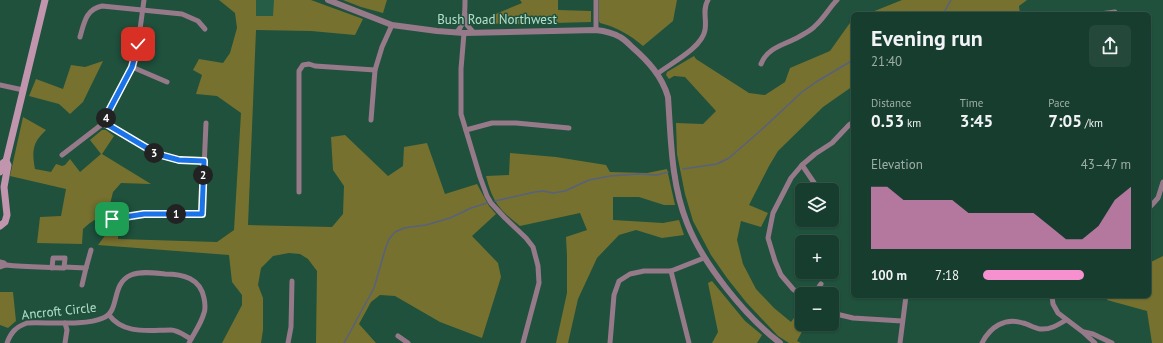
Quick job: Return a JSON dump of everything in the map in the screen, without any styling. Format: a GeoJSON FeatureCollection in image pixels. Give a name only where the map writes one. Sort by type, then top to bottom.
{"type":"FeatureCollection","features":[{"type":"Feature","properties":{"kind":"main road"},"geometry":{"type":"LineString","coordinates":[[0,172],[3,163],[6,161],[45,0]]}},
{"type":"Feature","properties":{"kind":"main road"},"geometry":{"type":"LineString","coordinates":[[0,226],[7,218],[4,187],[8,165],[6,161]]}},
{"type":"Feature","properties":{"kind":"main road"},"geometry":{"type":"LineString","coordinates":[[0,203],[7,211]]}},
{"type":"Feature","properties":{"kind":"street"},"geometry":{"type":"LineString","coordinates":[[62,155],[103,122],[132,67],[138,44],[144,0]]}},
{"type":"Feature","properties":{"kind":"street","name":"Bush Road Northwest"},"geometry":{"type":"LineString","coordinates":[[328,0],[392,25],[431,31],[464,33],[596,30],[609,32],[621,37],[641,55],[657,74]]}},
{"type":"Feature","properties":{"kind":"street"},"geometry":{"type":"LineString","coordinates":[[457,32],[463,26],[465,0]]}},
{"type":"Feature","properties":{"kind":"street"},"geometry":{"type":"LineString","coordinates":[[596,0],[596,30]]}},
{"type":"Feature","properties":{"kind":"street"},"geometry":{"type":"LineString","coordinates":[[708,0],[704,6],[705,30],[702,38],[695,47],[657,74],[668,97],[672,158],[680,198],[687,224],[704,258],[724,285],[750,315],[765,331],[780,343]]}},
{"type":"Feature","properties":{"kind":"street"},"geometry":{"type":"LineString","coordinates":[[761,64],[767,53],[815,26],[837,0]]}},
{"type":"Feature","properties":{"kind":"street"},"geometry":{"type":"LineString","coordinates":[[80,37],[87,15],[91,10],[96,7],[108,6],[182,14],[198,21],[205,29]]}},
{"type":"Feature","properties":{"kind":"street"},"geometry":{"type":"LineString","coordinates":[[465,14],[467,17],[467,25],[473,32]]}},
{"type":"Feature","properties":{"kind":"street"},"geometry":{"type":"LineString","coordinates":[[371,120],[375,70],[382,47],[392,25]]}},
{"type":"Feature","properties":{"kind":"street"},"geometry":{"type":"LineString","coordinates":[[464,33],[461,69],[461,114],[486,196],[533,247],[538,266],[539,284],[524,343]]}},
{"type":"Feature","properties":{"kind":"street"},"geometry":{"type":"LineString","coordinates":[[299,192],[299,71],[301,67],[303,64],[309,64],[315,66],[375,70]]}},
{"type":"Feature","properties":{"kind":"street"},"geometry":{"type":"LineString","coordinates":[[132,67],[167,82]]}},
{"type":"Feature","properties":{"kind":"street"},"geometry":{"type":"LineString","coordinates":[[0,85],[23,90]]}},
{"type":"Feature","properties":{"kind":"street"},"geometry":{"type":"LineString","coordinates":[[103,122],[157,154],[179,160],[204,161]]}},
{"type":"Feature","properties":{"kind":"street"},"geometry":{"type":"LineString","coordinates":[[112,219],[144,214],[202,214],[206,123]]}},
{"type":"Feature","properties":{"kind":"street"},"geometry":{"type":"LineString","coordinates":[[466,130],[492,123],[516,123],[569,128]]}},
{"type":"Feature","properties":{"kind":"street"},"geometry":{"type":"LineString","coordinates":[[795,291],[781,275],[768,238],[773,213],[791,178],[802,165],[832,143],[848,124],[851,123]]}},
{"type":"Feature","properties":{"kind":"street"},"geometry":{"type":"LineString","coordinates":[[802,165],[814,183]]}},
{"type":"Feature","properties":{"kind":"street"},"geometry":{"type":"LineString","coordinates":[[1151,206],[1158,198],[1163,182]]}},
{"type":"Feature","properties":{"kind":"street"},"geometry":{"type":"LineString","coordinates":[[82,285],[91,250]]}},
{"type":"Feature","properties":{"kind":"street"},"geometry":{"type":"LineString","coordinates":[[52,268],[53,258],[65,258],[64,267]]}},
{"type":"Feature","properties":{"kind":"street"},"geometry":{"type":"LineString","coordinates":[[610,343],[614,295],[619,281],[630,274],[644,271],[671,271],[704,258]]}},
{"type":"Feature","properties":{"kind":"street"},"geometry":{"type":"LineString","coordinates":[[0,262],[4,263],[3,266],[86,268]]}},
{"type":"Feature","properties":{"kind":"street"},"geometry":{"type":"LineString","coordinates":[[671,271],[689,343]]}},
{"type":"Feature","properties":{"kind":"street","name":"Ancroft Circle"},"geometry":{"type":"LineString","coordinates":[[7,343],[13,330],[18,326],[27,323],[65,323],[99,320],[109,315],[118,289],[125,279],[131,275],[145,273],[182,275],[190,278],[200,287],[205,303],[205,312],[190,341]]}},
{"type":"Feature","properties":{"kind":"street"},"geometry":{"type":"LineString","coordinates":[[288,343],[291,328],[292,280]]}},
{"type":"Feature","properties":{"kind":"street"},"geometry":{"type":"LineString","coordinates":[[900,343],[906,298]]}},
{"type":"Feature","properties":{"kind":"street"},"geometry":{"type":"LineString","coordinates":[[1052,298],[1053,304],[1058,313],[1095,343]]}},
{"type":"Feature","properties":{"kind":"street"},"geometry":{"type":"LineString","coordinates":[[109,315],[113,320],[126,328],[176,331],[190,341]]}},
{"type":"Feature","properties":{"kind":"street"},"geometry":{"type":"LineString","coordinates":[[839,315],[853,318],[902,320]]}},
{"type":"Feature","properties":{"kind":"street"},"geometry":{"type":"LineString","coordinates":[[982,343],[990,330],[1011,321],[1023,323],[1040,329],[1055,327],[1066,320]]}},
{"type":"Feature","properties":{"kind":"street"},"geometry":{"type":"LineString","coordinates":[[65,323],[65,343]]}},
{"type":"Feature","properties":{"kind":"street"},"geometry":{"type":"LineString","coordinates":[[1083,332],[1093,334],[1110,343]]}},
{"type":"Feature","properties":{"kind":"street"},"geometry":{"type":"LineString","coordinates":[[398,336],[408,343]]}},
{"type":"Feature","properties":{"kind":"shaded area"},"geometry":{"type":"Polygon","coordinates":[[[219,0],[256,0],[256,16],[273,16],[274,0],[311,0],[363,19],[355,35],[311,31],[256,30],[248,225],[332,227],[343,214],[344,186],[333,170],[331,137],[345,135],[388,176],[403,166],[404,147],[427,143],[445,194],[477,184],[489,206],[496,214],[472,236],[498,263],[501,277],[482,338],[440,322],[395,296],[380,295],[371,302],[359,324],[376,343],[316,343],[317,271],[308,259],[300,254],[289,253],[273,256],[261,268],[258,285],[263,298],[263,330],[261,343],[222,343],[242,305],[242,295],[232,282],[229,255],[98,245],[110,229],[118,226],[118,239],[217,242],[234,230],[241,113],[217,96],[196,94],[202,75],[193,70],[199,59],[223,63],[230,53],[237,28],[235,13],[219,0]]]}},
{"type":"Feature","properties":{"kind":"shaded area"},"geometry":{"type":"Polygon","coordinates":[[[256,0],[274,0],[274,16],[256,16],[256,0]]]}},
{"type":"Feature","properties":{"kind":"shaded area"},"geometry":{"type":"Polygon","coordinates":[[[343,0],[387,0],[383,13],[343,0]]]}},
{"type":"Feature","properties":{"kind":"shaded area"},"geometry":{"type":"Polygon","coordinates":[[[520,0],[558,0],[558,10],[591,11],[591,22],[491,24],[491,16],[522,3],[520,0]]]}},
{"type":"Feature","properties":{"kind":"shaded area"},"geometry":{"type":"Polygon","coordinates":[[[599,0],[677,0],[673,21],[643,46],[623,32],[600,23],[599,0]]]}},
{"type":"Feature","properties":{"kind":"shaded area"},"geometry":{"type":"Polygon","coordinates":[[[902,0],[1027,0],[1019,6],[1020,12],[872,12],[902,0]]]}},
{"type":"Feature","properties":{"kind":"shaded area"},"geometry":{"type":"Polygon","coordinates":[[[851,21],[851,87],[823,107],[778,151],[749,205],[768,213],[761,227],[741,221],[737,240],[743,264],[756,289],[774,308],[791,322],[795,317],[795,331],[802,331],[797,341],[801,343],[789,343],[778,336],[746,302],[711,255],[693,221],[685,194],[677,154],[676,123],[703,124],[716,111],[685,77],[674,76],[669,79],[666,75],[667,72],[694,56],[696,59],[749,93],[765,95],[785,82],[790,68],[830,51],[851,21]]]}},
{"type":"Feature","properties":{"kind":"shaded area"},"geometry":{"type":"Polygon","coordinates":[[[103,61],[83,102],[70,114],[59,104],[29,96],[36,79],[63,89],[71,65],[85,67],[103,61]]]}},
{"type":"Feature","properties":{"kind":"shaded area"},"geometry":{"type":"Polygon","coordinates":[[[23,117],[46,130],[38,139],[34,148],[33,157],[35,169],[51,172],[56,164],[62,166],[65,165],[70,159],[80,172],[101,154],[90,140],[102,130],[106,130],[114,136],[102,154],[151,184],[121,183],[113,192],[109,208],[83,229],[82,244],[37,243],[40,217],[61,216],[66,189],[10,176],[23,117]]]}},
{"type":"Feature","properties":{"kind":"shaded area"},"geometry":{"type":"Polygon","coordinates":[[[510,153],[556,157],[606,165],[610,172],[647,173],[667,169],[675,205],[664,205],[639,197],[613,197],[613,220],[663,223],[679,220],[684,235],[662,238],[636,230],[619,235],[597,258],[578,299],[568,343],[556,343],[567,293],[566,237],[587,230],[580,213],[520,226],[502,210],[491,193],[486,176],[509,175],[510,153]]]}},
{"type":"Feature","properties":{"kind":"shaded area"},"geometry":{"type":"Polygon","coordinates":[[[1163,256],[1163,343],[1152,343],[1147,311],[1107,300],[1108,298],[1151,298],[1151,262],[1163,256]]]}},
{"type":"Feature","properties":{"kind":"shaded area"},"geometry":{"type":"Polygon","coordinates":[[[712,281],[745,321],[762,335],[757,343],[712,343],[718,332],[708,283],[712,281]]]}},
{"type":"Feature","properties":{"kind":"shaded area"},"geometry":{"type":"Polygon","coordinates":[[[0,292],[13,292],[16,321],[8,328],[0,325],[0,292]]]}},
{"type":"Feature","properties":{"kind":"waterway"},"geometry":{"type":"LineString","coordinates":[[944,12],[951,0]]}},
{"type":"Feature","properties":{"kind":"waterway"},"geometry":{"type":"LineString","coordinates":[[683,169],[717,164],[729,158],[802,92],[851,61]]}},
{"type":"Feature","properties":{"kind":"waterway"},"geometry":{"type":"LineString","coordinates":[[495,201],[535,192],[543,191],[553,193],[565,191],[589,180],[610,176],[638,174],[657,175],[668,172]]}},
{"type":"Feature","properties":{"kind":"waterway"},"geometry":{"type":"LineString","coordinates":[[344,343],[374,288],[389,239],[395,232],[404,228],[426,225],[450,218],[471,208],[487,203]]}},
{"type":"Feature","properties":{"kind":"route"},"geometry":{"type":"LineString","coordinates":[[112,219],[144,214],[202,214],[204,161],[166,158],[112,129],[103,122],[106,119],[132,67],[138,44]]}}]}
